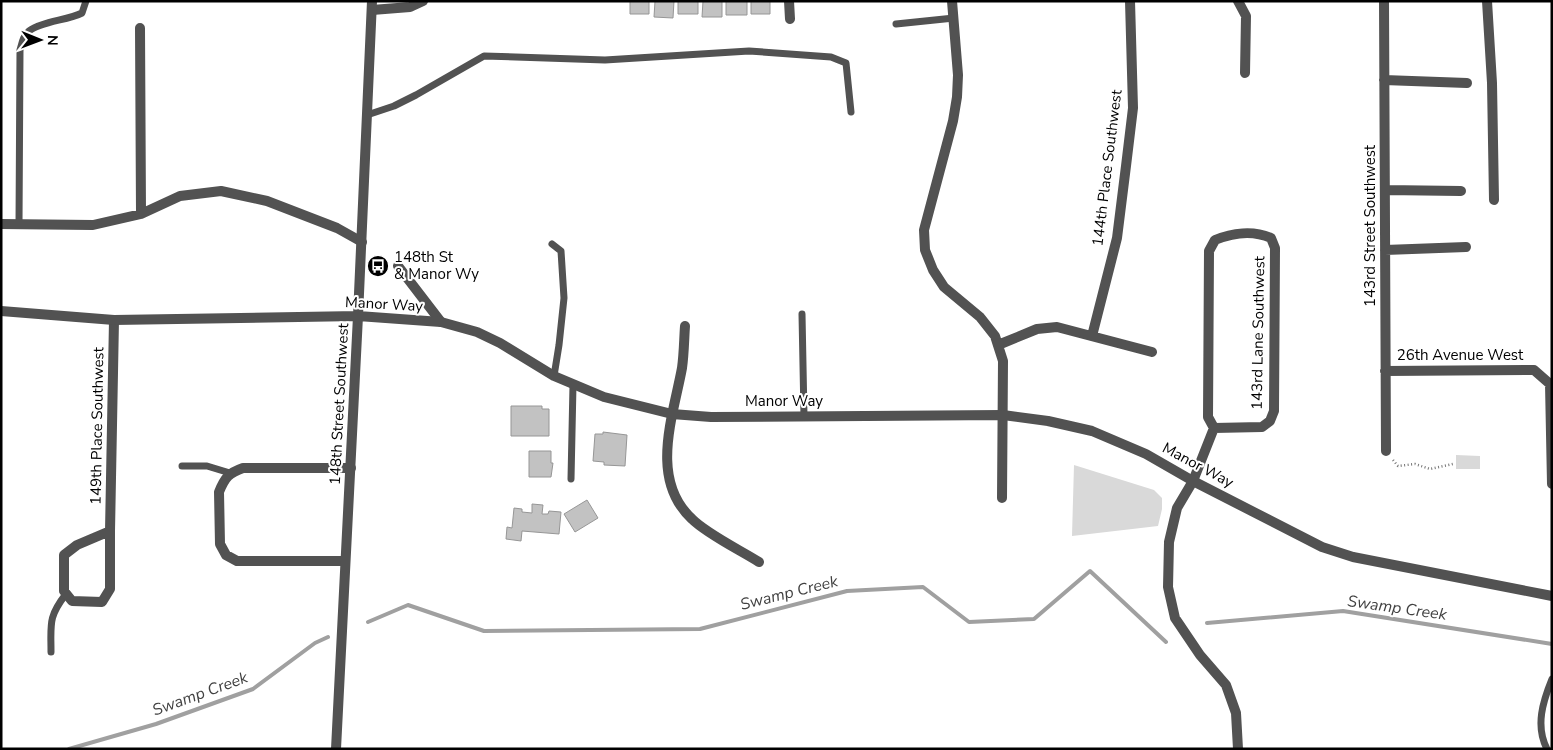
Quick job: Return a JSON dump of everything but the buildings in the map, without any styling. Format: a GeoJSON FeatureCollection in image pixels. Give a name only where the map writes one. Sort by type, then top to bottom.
{"type":"FeatureCollection","features":[{"type":"Feature","properties":{"kind":"street"},"geometry":{"type":"LineString","coordinates":[[372,6],[410,7],[423,1]]}},
{"type":"Feature","properties":{"kind":"street"},"geometry":{"type":"LineString","coordinates":[[789,1],[790,19]]}},
{"type":"Feature","properties":{"kind":"street"},"geometry":{"type":"LineString","coordinates":[[952,1],[958,75],[957,97],[954,121],[924,230],[925,250],[932,270],[944,286],[980,317],[995,336],[998,344],[1003,361],[1002,498]]}},
{"type":"Feature","properties":{"kind":"street","name":"144th Place Southwest"},"geometry":{"type":"LineString","coordinates":[[1092,336],[1117,238],[1133,108],[1130,1]]}},
{"type":"Feature","properties":{"kind":"street"},"geometry":{"type":"LineString","coordinates":[[1238,1],[1246,16],[1245,72]]}},
{"type":"Feature","properties":{"kind":"street","name":"143rd Street Southwest"},"geometry":{"type":"LineString","coordinates":[[1384,1],[1386,451]]}},
{"type":"Feature","properties":{"kind":"street"},"geometry":{"type":"LineString","coordinates":[[1487,1],[1492,83],[1494,200]]}},
{"type":"Feature","properties":{"kind":"street","name":"148th Street Southwest"},"geometry":{"type":"LineString","coordinates":[[336,749],[372,6]]}},
{"type":"Feature","properties":{"kind":"street"},"geometry":{"type":"LineString","coordinates":[[140,28],[141,214]]}},
{"type":"Feature","properties":{"kind":"street"},"geometry":{"type":"LineString","coordinates":[[1384,80],[1467,83]]}},
{"type":"Feature","properties":{"kind":"street"},"geometry":{"type":"LineString","coordinates":[[1385,190],[1461,191]]}},
{"type":"Feature","properties":{"kind":"street"},"geometry":{"type":"LineString","coordinates":[[1,224],[92,225],[141,214],[180,196],[221,191],[267,201],[338,228],[362,242]]}},
{"type":"Feature","properties":{"kind":"street","name":"143rd Lane Southwest"},"geometry":{"type":"LineString","coordinates":[[1252,233],[1264,235],[1271,238],[1275,248],[1274,411],[1270,421],[1262,427],[1214,428],[1208,417],[1210,251],[1215,240],[1229,234],[1252,233]]}},
{"type":"Feature","properties":{"kind":"street"},"geometry":{"type":"LineString","coordinates":[[1385,250],[1466,247]]}},
{"type":"Feature","properties":{"kind":"street"},"geometry":{"type":"LineString","coordinates":[[398,266],[441,322]]}},
{"type":"Feature","properties":{"kind":"street","name":"Manor Way"},"geometry":{"type":"LineString","coordinates":[[1,311],[114,320],[358,316],[441,322],[477,332],[500,343],[554,376],[604,398],[672,414],[711,417],[1003,415],[1048,421],[1092,431],[1146,454],[1193,481],[1322,547],[1353,557],[1552,596]]}},
{"type":"Feature","properties":{"kind":"street","name":"149th Place Southwest"},"geometry":{"type":"LineString","coordinates":[[66,594],[72,601],[102,602],[110,589],[114,320]]}},
{"type":"Feature","properties":{"kind":"street"},"geometry":{"type":"LineString","coordinates":[[685,326],[682,366],[672,414],[667,468],[670,484],[678,504],[692,520],[759,562]]}},
{"type":"Feature","properties":{"kind":"street"},"geometry":{"type":"LineString","coordinates":[[998,344],[1037,329],[1057,327],[1152,352]]}},
{"type":"Feature","properties":{"kind":"street","name":"26th Avenue West"},"geometry":{"type":"LineString","coordinates":[[1385,371],[1534,370],[1550,384],[1552,484]]}},
{"type":"Feature","properties":{"kind":"street"},"geometry":{"type":"LineString","coordinates":[[1214,428],[1193,481],[1177,508],[1169,542],[1168,587],[1175,618],[1200,655],[1226,684],[1236,713],[1238,749]]}},
{"type":"Feature","properties":{"kind":"street"},"geometry":{"type":"LineString","coordinates":[[345,561],[237,561],[226,555],[220,544],[219,492],[230,473],[243,468],[350,468]]}},
{"type":"Feature","properties":{"kind":"street"},"geometry":{"type":"LineString","coordinates":[[66,594],[64,591],[64,555],[78,545],[110,531]]}},
{"type":"Feature","properties":{"kind":"lane"},"geometry":{"type":"LineString","coordinates":[[18,224],[20,50],[22,40],[29,31],[47,23],[70,19],[82,13],[86,1]]}},
{"type":"Feature","properties":{"kind":"lane"},"geometry":{"type":"LineString","coordinates":[[896,24],[954,18]]}},
{"type":"Feature","properties":{"kind":"lane"},"geometry":{"type":"LineString","coordinates":[[367,115],[394,106],[416,95],[484,56],[605,60],[749,51],[831,57],[846,63],[851,112]]}},
{"type":"Feature","properties":{"kind":"lane"},"geometry":{"type":"LineString","coordinates":[[552,244],[561,252],[564,298],[554,376]]}},
{"type":"Feature","properties":{"kind":"lane"},"geometry":{"type":"LineString","coordinates":[[802,314],[804,416]]}},
{"type":"Feature","properties":{"kind":"lane"},"geometry":{"type":"LineString","coordinates":[[572,479],[573,385]]}},
{"type":"Feature","properties":{"kind":"lane"},"geometry":{"type":"LineString","coordinates":[[182,466],[206,466],[230,473]]}},
{"type":"Feature","properties":{"kind":"lane"},"geometry":{"type":"LineString","coordinates":[[51,652],[51,619],[58,604],[66,594]]}},
{"type":"Feature","properties":{"kind":"lane"},"geometry":{"type":"LineString","coordinates":[[1547,749],[1543,741],[1541,722],[1543,704],[1552,679]]}},
{"type":"Feature","properties":{"kind":"path"},"geometry":{"type":"LineString","coordinates":[[1386,451],[1398,466],[1415,464],[1430,469],[1453,464]]}},
{"type":"Feature","properties":{"kind":"shaded area"},"geometry":{"type":"Polygon","coordinates":[[[1456,455],[1480,456],[1480,469],[1456,469],[1456,455]]]}},
{"type":"Feature","properties":{"kind":"shaded area"},"geometry":{"type":"Polygon","coordinates":[[[1074,465],[1154,490],[1162,498],[1162,509],[1158,526],[1072,536],[1074,465]]]}},
{"type":"Feature","properties":{"kind":"waterway","name":"Swamp Creek"},"geometry":{"type":"LineString","coordinates":[[368,622],[408,605],[484,631],[700,629],[847,591],[923,587],[969,622],[1034,619],[1090,571],[1166,642]]}},
{"type":"Feature","properties":{"kind":"waterway","name":"Swamp Creek"},"geometry":{"type":"LineString","coordinates":[[1207,623],[1343,611],[1552,644]]}},
{"type":"Feature","properties":{"kind":"waterway","name":"Swamp Creek"},"geometry":{"type":"LineString","coordinates":[[69,749],[156,724],[253,689],[315,643],[328,637]]}},
{"type":"Feature","properties":{"kind":"place","name":"148th St & Manor Wy"},"geometry":{"type":"Point","coordinates":[378,266]}}]}
